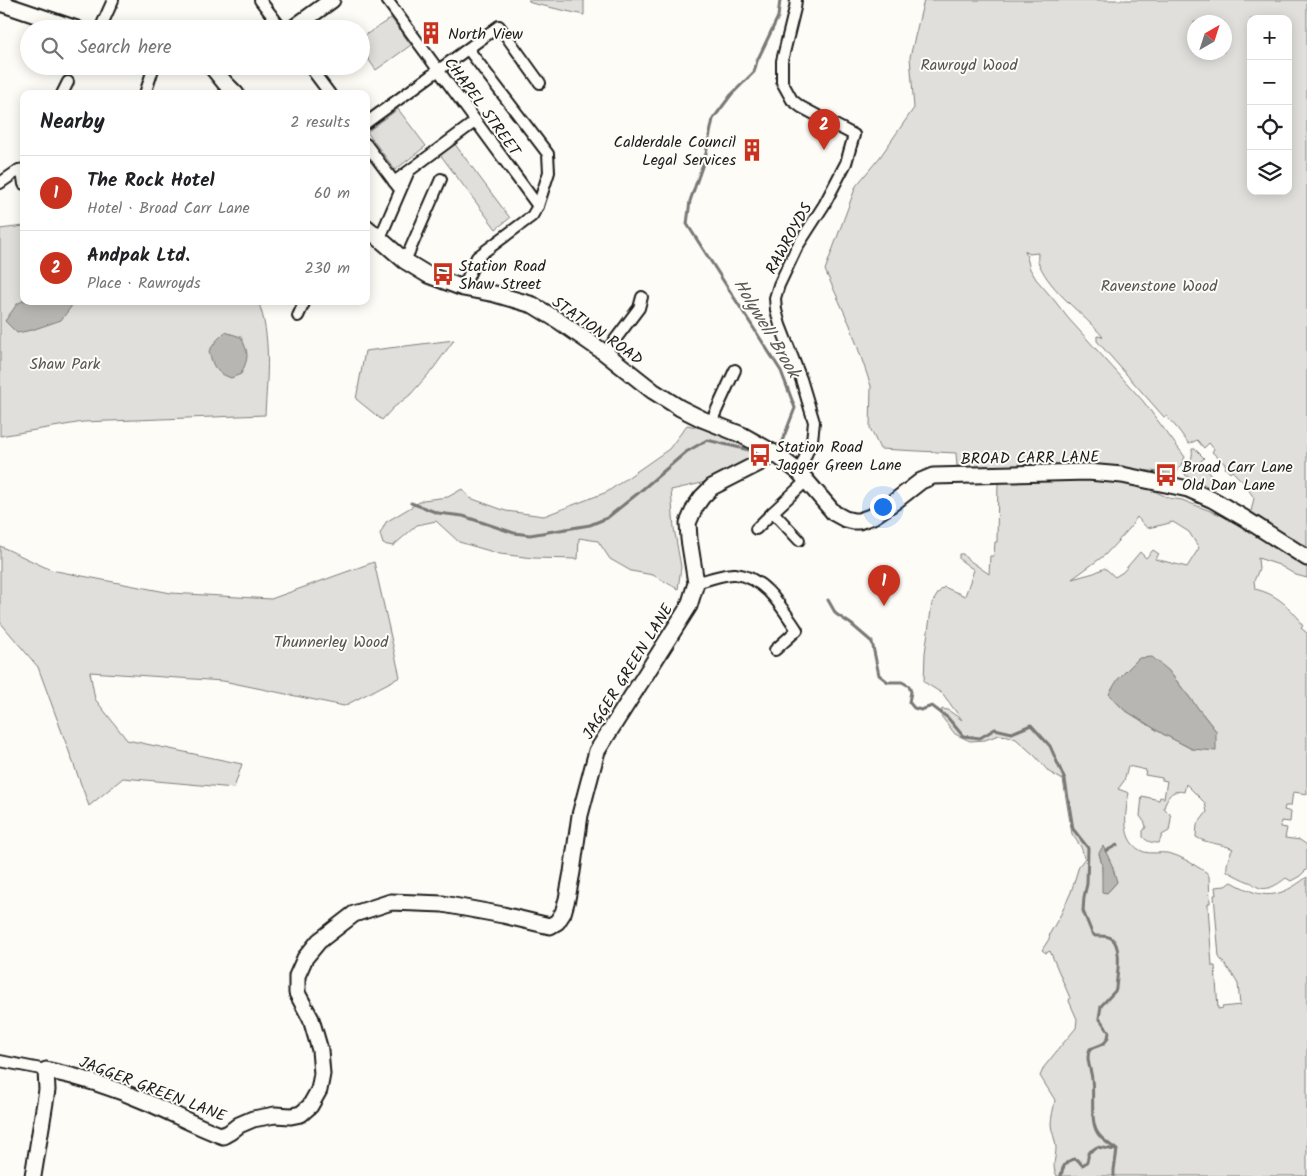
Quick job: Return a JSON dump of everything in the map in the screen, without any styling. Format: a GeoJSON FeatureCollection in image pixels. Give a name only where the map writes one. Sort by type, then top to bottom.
{"type":"FeatureCollection","features":[{"type":"Feature","properties":{"kind":"street"},"geometry":{"type":"LineString","coordinates":[[104,20],[113,0]]}},
{"type":"Feature","properties":{"kind":"street"},"geometry":{"type":"LineString","coordinates":[[260,0],[275,20]]}},
{"type":"Feature","properties":{"kind":"street"},"geometry":{"type":"LineString","coordinates":[[304,20],[332,0]]}},
{"type":"Feature","properties":{"kind":"street","name":"CHAPEL STREET"},"geometry":{"type":"LineString","coordinates":[[387,0],[538,206]]}},
{"type":"Feature","properties":{"kind":"street","name":"RAWROYDS"},"geometry":{"type":"LineString","coordinates":[[796,0],[796,8],[782,61],[782,82],[792,100],[801,107],[854,135],[846,163],[824,205],[797,247],[778,285],[775,298],[780,324],[801,379],[814,422],[812,440],[802,476]]}},
{"type":"Feature","properties":{"kind":"street"},"geometry":{"type":"LineString","coordinates":[[5,3],[52,20]]}},
{"type":"Feature","properties":{"kind":"street"},"geometry":{"type":"LineString","coordinates":[[370,120],[499,26],[540,83]]}},
{"type":"Feature","properties":{"kind":"street"},"geometry":{"type":"LineString","coordinates":[[463,288],[477,257],[532,216],[538,206],[549,172],[548,154],[468,49]]}},
{"type":"Feature","properties":{"kind":"street"},"geometry":{"type":"LineString","coordinates":[[146,90],[151,75]]}},
{"type":"Feature","properties":{"kind":"street"},"geometry":{"type":"LineString","coordinates":[[218,75],[232,90]]}},
{"type":"Feature","properties":{"kind":"street"},"geometry":{"type":"LineString","coordinates":[[316,75],[327,90]]}},
{"type":"Feature","properties":{"kind":"street"},"geometry":{"type":"LineString","coordinates":[[64,90],[68,82]]}},
{"type":"Feature","properties":{"kind":"street"},"geometry":{"type":"LineString","coordinates":[[380,238],[397,186],[408,172],[476,121]]}},
{"type":"Feature","properties":{"kind":"street"},"geometry":{"type":"LineString","coordinates":[[370,149],[397,186]]}},
{"type":"Feature","properties":{"kind":"street"},"geometry":{"type":"LineString","coordinates":[[1,181],[20,171]]}},
{"type":"Feature","properties":{"kind":"street"},"geometry":{"type":"LineString","coordinates":[[405,261],[441,179]]}},
{"type":"Feature","properties":{"kind":"street","name":"STATION ROAD"},"geometry":{"type":"LineString","coordinates":[[370,230],[405,261],[428,275],[463,288],[495,294],[533,305],[605,353],[653,391],[680,408],[742,435],[773,452]]}},
{"type":"Feature","properties":{"kind":"street"},"geometry":{"type":"LineString","coordinates":[[605,353],[639,308],[642,297]]}},
{"type":"Feature","properties":{"kind":"street"},"geometry":{"type":"LineString","coordinates":[[298,316],[303,305]]}},
{"type":"Feature","properties":{"kind":"street"},"geometry":{"type":"LineString","coordinates":[[711,422],[735,370]]}},
{"type":"Feature","properties":{"kind":"street","name":"BROAD CARR LANE"},"geometry":{"type":"LineString","coordinates":[[773,452],[802,476],[834,513],[845,520],[856,522],[873,516],[921,481],[933,476],[1088,472],[1122,475],[1200,494],[1244,518],[1307,558]]}},
{"type":"Feature","properties":{"kind":"street","name":"JAGGER GREEN LANE"},"geometry":{"type":"LineString","coordinates":[[46,1070],[112,1088],[147,1102],[205,1130],[223,1136],[239,1125],[253,1119],[275,1115],[291,1116],[301,1114],[310,1106],[319,1090],[322,1074],[320,1050],[311,1019],[297,993],[297,976],[305,958],[319,941],[354,914],[391,902],[443,904],[550,926],[557,922],[563,913],[572,872],[580,814],[597,751],[690,606],[696,583],[688,540],[688,523],[695,507],[712,488],[761,462],[773,452]]}},
{"type":"Feature","properties":{"kind":"street"},"geometry":{"type":"LineString","coordinates":[[756,529],[773,512],[802,476]]}},
{"type":"Feature","properties":{"kind":"street"},"geometry":{"type":"LineString","coordinates":[[773,512],[799,540]]}},
{"type":"Feature","properties":{"kind":"street"},"geometry":{"type":"LineString","coordinates":[[696,583],[733,574],[749,577],[762,586],[773,596],[797,630],[775,650]]}},
{"type":"Feature","properties":{"kind":"street"},"geometry":{"type":"LineString","coordinates":[[0,1061],[46,1070],[47,1090],[33,1176]]}},
{"type":"Feature","properties":{"kind":"green space"},"geometry":{"type":"Polygon","coordinates":[[[528,0],[584,0],[584,15],[531,3],[528,0]]]}},
{"type":"Feature","properties":{"kind":"green space"},"geometry":{"type":"Polygon","coordinates":[[[924,0],[1307,0],[1307,553],[1250,516],[1254,498],[1244,483],[1232,471],[1230,473],[1225,468],[1226,465],[1212,452],[1214,449],[1209,443],[1204,448],[1197,440],[1189,444],[1166,416],[1164,417],[1097,341],[1097,336],[1103,337],[1051,284],[1038,263],[1038,253],[1029,254],[1025,250],[1030,269],[1036,279],[1068,318],[1143,401],[1185,457],[1176,474],[1090,464],[973,468],[957,466],[956,453],[880,449],[870,428],[871,386],[850,325],[825,270],[856,186],[880,157],[914,108],[910,57],[924,0]]]}},
{"type":"Feature","properties":{"kind":"green space"},"geometry":{"type":"Polygon","coordinates":[[[391,18],[411,45],[376,70],[370,62],[370,32],[391,18]]]}},
{"type":"Feature","properties":{"kind":"green space"},"geometry":{"type":"Polygon","coordinates":[[[398,109],[426,146],[395,170],[370,136],[370,130],[398,109]]]}},
{"type":"Feature","properties":{"kind":"green space"},"geometry":{"type":"Polygon","coordinates":[[[454,143],[510,218],[496,229],[439,153],[454,143]]]}},
{"type":"Feature","properties":{"kind":"green space","name":"Shaw Park"},"geometry":{"type":"Polygon","coordinates":[[[20,226],[20,305],[259,305],[265,329],[268,357],[265,415],[83,422],[0,436],[0,229],[20,226]]]}},
{"type":"Feature","properties":{"kind":"green space"},"geometry":{"type":"Polygon","coordinates":[[[454,340],[433,369],[410,395],[393,408],[382,420],[356,399],[365,351],[454,340]]]}},
{"type":"Feature","properties":{"kind":"green space"},"geometry":{"type":"Polygon","coordinates":[[[687,425],[705,429],[748,446],[753,460],[702,483],[671,490],[674,528],[681,567],[678,589],[653,575],[631,571],[610,559],[598,541],[579,538],[578,559],[533,558],[500,554],[459,542],[436,521],[417,525],[393,546],[383,544],[380,534],[386,522],[423,500],[448,497],[462,489],[470,498],[506,511],[544,516],[607,492],[669,449],[687,425]]]}},
{"type":"Feature","properties":{"kind":"green space"},"geometry":{"type":"Polygon","coordinates":[[[1192,449],[1195,449],[1204,458],[1199,463],[1213,478],[1215,490],[1185,475],[1191,459],[1192,449]]]}},
{"type":"Feature","properties":{"kind":"green space"},"geometry":{"type":"Polygon","coordinates":[[[1089,478],[1155,488],[1152,493],[1154,491],[1169,498],[1182,500],[1244,524],[1307,564],[1307,578],[1258,558],[1259,569],[1254,581],[1255,589],[1275,597],[1290,609],[1300,620],[1303,626],[1301,628],[1307,633],[1307,794],[1293,792],[1291,806],[1285,806],[1284,810],[1291,812],[1290,822],[1281,821],[1280,827],[1287,828],[1285,838],[1300,840],[1307,845],[1307,869],[1291,881],[1286,878],[1272,887],[1264,889],[1227,871],[1228,860],[1233,849],[1196,837],[1197,825],[1207,812],[1205,803],[1186,784],[1184,792],[1173,793],[1168,797],[1165,804],[1164,808],[1170,814],[1171,819],[1169,831],[1162,835],[1159,843],[1148,841],[1143,837],[1143,831],[1146,827],[1140,816],[1142,796],[1159,800],[1160,797],[1164,798],[1167,781],[1162,780],[1162,778],[1145,775],[1146,770],[1128,766],[1124,781],[1118,789],[1129,793],[1126,809],[1126,826],[1131,842],[1136,848],[1147,853],[1167,853],[1177,856],[1206,872],[1209,876],[1210,903],[1208,903],[1208,906],[1212,966],[1215,966],[1218,1009],[1240,1005],[1238,984],[1219,957],[1215,887],[1225,886],[1232,882],[1253,892],[1271,895],[1288,890],[1307,877],[1307,1176],[1057,1176],[1055,1172],[1056,1145],[1051,1118],[1055,1100],[1040,1076],[1044,1067],[1076,1028],[1077,1019],[1050,951],[1046,953],[1042,950],[1071,892],[1079,866],[1085,858],[1081,847],[1072,834],[1063,780],[1049,772],[1016,739],[999,735],[985,740],[970,741],[955,734],[941,716],[942,709],[948,710],[962,720],[943,694],[924,682],[925,653],[932,603],[944,587],[965,596],[974,570],[959,559],[959,554],[963,554],[989,574],[990,556],[994,556],[995,542],[997,542],[998,481],[1089,478]],[[1137,517],[1129,529],[1105,555],[1072,579],[1105,568],[1115,577],[1123,572],[1140,552],[1146,558],[1153,550],[1159,554],[1155,559],[1187,567],[1199,548],[1189,532],[1173,522],[1147,528],[1137,517]],[[1168,670],[1109,694],[1123,709],[1163,734],[1192,749],[1216,731],[1168,670]],[[1099,853],[1102,865],[1103,889],[1107,893],[1117,882],[1099,853]]]}},
{"type":"Feature","properties":{"kind":"green space","name":"Thunnerley Wood"},"geometry":{"type":"Polygon","coordinates":[[[0,546],[51,570],[171,593],[271,599],[374,562],[400,677],[344,706],[223,681],[90,672],[95,699],[127,740],[242,764],[234,788],[123,778],[89,806],[38,667],[0,622],[0,546]]]}},
{"type":"Feature","properties":{"kind":"shaded area"},"geometry":{"type":"Polygon","coordinates":[[[20,302],[20,305],[71,305],[61,320],[17,333],[5,321],[20,302]]]}},
{"type":"Feature","properties":{"kind":"shaded area"},"geometry":{"type":"Polygon","coordinates":[[[225,332],[241,337],[247,352],[246,363],[241,374],[231,378],[221,374],[216,368],[209,351],[225,332]]]}},
{"type":"Feature","properties":{"kind":"shaded area"},"geometry":{"type":"Polygon","coordinates":[[[1152,657],[1168,670],[1216,731],[1216,751],[1192,749],[1163,734],[1123,709],[1109,694],[1118,679],[1139,658],[1152,657]]]}},
{"type":"Feature","properties":{"kind":"shaded area"},"geometry":{"type":"Polygon","coordinates":[[[1103,846],[1112,865],[1117,882],[1107,893],[1102,892],[1102,865],[1099,853],[1103,846]]]}},
{"type":"Feature","properties":{"kind":"waterway","name":"Holywell Brook"},"geometry":{"type":"LineString","coordinates":[[772,446],[781,444],[795,408],[781,371],[687,224],[690,201],[705,158],[713,119],[731,95],[754,72],[757,61],[778,17],[780,0]]}},
{"type":"Feature","properties":{"kind":"waterway","name":"Holywell Brook"},"geometry":{"type":"LineString","coordinates":[[411,503],[438,513],[463,516],[514,533],[530,535],[590,525],[607,518],[686,452],[707,440],[749,450],[754,449]]}},
{"type":"Feature","properties":{"kind":"waterway"},"geometry":{"type":"LineString","coordinates":[[828,600],[836,614],[872,642],[879,675],[888,682],[902,682],[909,686],[911,692],[909,702],[914,708],[921,710],[932,706],[948,718],[963,736],[980,738],[995,729],[1012,733],[1031,725],[1050,746],[1065,780],[1073,829],[1088,848],[1087,884],[1083,911],[1092,933],[1095,936],[1111,938],[1117,947],[1118,969],[1116,988],[1101,1006],[1099,1018],[1109,1032],[1107,1040],[1103,1044],[1090,1049],[1088,1056],[1092,1079],[1095,1127],[1101,1137],[1117,1150],[1114,1176]]}},
{"type":"Feature","properties":{"kind":"waterway"},"geometry":{"type":"LineString","coordinates":[[1106,851],[1117,845]]}},
{"type":"Feature","properties":{"kind":"waterway"},"geometry":{"type":"LineString","coordinates":[[1061,1176],[1063,1167],[1067,1163],[1074,1159],[1078,1160],[1082,1165],[1084,1164],[1088,1153],[1097,1147],[1116,1150]]}},
{"type":"Feature","properties":{"kind":"place","name":"North View"},"geometry":{"type":"Point","coordinates":[431,33]}},
{"type":"Feature","properties":{"kind":"place","name":"Calderdale Council Legal Services"},"geometry":{"type":"Point","coordinates":[752,150]}},
{"type":"Feature","properties":{"kind":"place","name":"Andpak Ltd."},"geometry":{"type":"Point","coordinates":[824,150]}},
{"type":"Feature","properties":{"kind":"place","name":"Station Road Shaw Street"},"geometry":{"type":"Point","coordinates":[443,274]}},
{"type":"Feature","properties":{"kind":"place","name":"Station Road Jagger Green Lane"},"geometry":{"type":"Point","coordinates":[760,455]}},
{"type":"Feature","properties":{"kind":"place","name":"Broad Carr Lane Old Dan Lane"},"geometry":{"type":"Point","coordinates":[1166,475]}},
{"type":"Feature","properties":{"kind":"place","name":"The Rock Hotel"},"geometry":{"type":"Point","coordinates":[884,606]}},
{"type":"Feature","properties":{"kind":"park label","name":"Rawroyd Wood"},"geometry":{"type":"Point","coordinates":[969,64]}},
{"type":"Feature","properties":{"kind":"park label","name":"Ravenstone Wood"},"geometry":{"type":"Point","coordinates":[1159,285]}}]}
